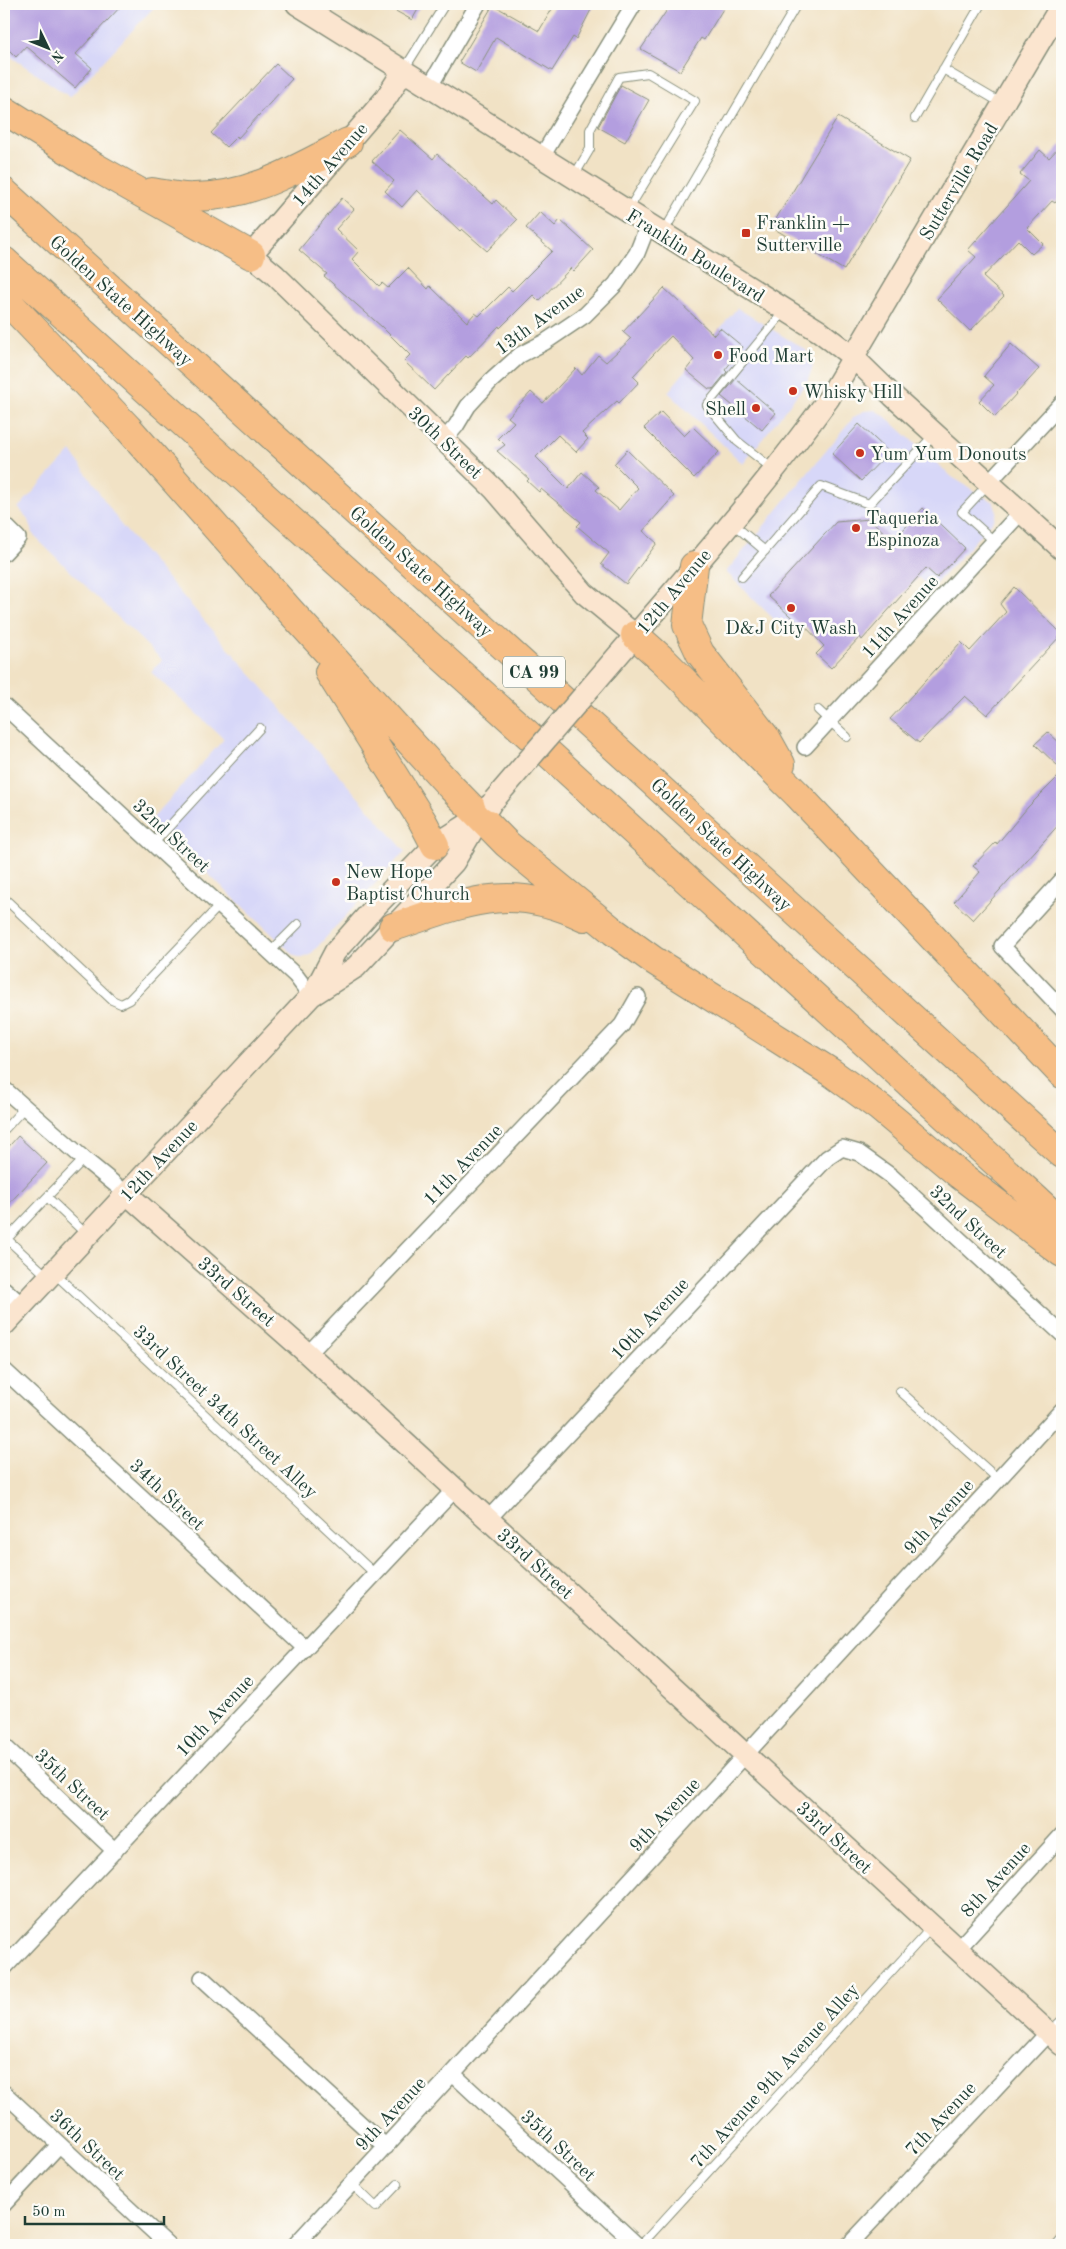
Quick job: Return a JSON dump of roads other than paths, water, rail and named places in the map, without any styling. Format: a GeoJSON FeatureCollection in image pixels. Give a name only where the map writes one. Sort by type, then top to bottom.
{"type":"FeatureCollection","features":[{"type":"Feature","properties":{"kind":"highway"},"geometry":{"type":"LineString","coordinates":[[4,110],[95,167],[251,255]]}},
{"type":"Feature","properties":{"kind":"highway"},"geometry":{"type":"LineString","coordinates":[[138,191],[192,198],[234,194],[270,182],[348,142]]}},
{"type":"Feature","properties":{"kind":"highway","name":"Golden State Highway"},"geometry":{"type":"LineString","coordinates":[[4,192],[1062,1154]]}},
{"type":"Feature","properties":{"kind":"highway","name":"CA 99"},"geometry":{"type":"LineString","coordinates":[[4,261],[523,730],[1062,1222]]}},
{"type":"Feature","properties":{"kind":"highway"},"geometry":{"type":"LineString","coordinates":[[4,292],[10,304],[128,428],[291,612],[452,788],[487,808],[507,844],[613,931],[653,960],[832,1073],[880,1108],[960,1175],[1062,1252]]}},
{"type":"Feature","properties":{"kind":"highway"},"geometry":{"type":"LineString","coordinates":[[694,566],[687,625],[700,653],[767,739],[797,794]]}},
{"type":"Feature","properties":{"kind":"highway"},"geometry":{"type":"LineString","coordinates":[[291,612],[423,822],[435,845]]}},
{"type":"Feature","properties":{"kind":"highway"},"geometry":{"type":"LineString","coordinates":[[635,635],[664,661],[797,794],[1062,1074]]}},
{"type":"Feature","properties":{"kind":"highway"},"geometry":{"type":"LineString","coordinates":[[393,927],[460,904],[512,898],[542,901],[569,910],[613,931]]}},
{"type":"Feature","properties":{"kind":"main road","name":"Franklin Boulevard"},"geometry":{"type":"LineString","coordinates":[[297,4],[819,331],[854,357],[935,434],[1062,549]]}},
{"type":"Feature","properties":{"kind":"main road","name":"Sutterville Road"},"geometry":{"type":"LineString","coordinates":[[854,357],[1062,4]]}},
{"type":"Feature","properties":{"kind":"main road","name":"14th Avenue"},"geometry":{"type":"LineString","coordinates":[[251,255],[386,98],[404,70]]}},
{"type":"Feature","properties":{"kind":"main road","name":"30th Street"},"geometry":{"type":"LineString","coordinates":[[251,255],[274,275],[500,496],[584,593],[635,635]]}},
{"type":"Feature","properties":{"kind":"main road","name":"12th Avenue"},"geometry":{"type":"LineString","coordinates":[[311,996],[356,967],[454,862],[487,808],[774,470],[829,398],[854,357]]}},
{"type":"Feature","properties":{"kind":"main road","name":"12th Avenue"},"geometry":{"type":"LineString","coordinates":[[4,1325],[311,996],[335,952],[374,908],[435,845],[487,808]]}},
{"type":"Feature","properties":{"kind":"main road","name":"33rd Street"},"geometry":{"type":"LineString","coordinates":[[127,1194],[308,1354],[957,1950],[1058,2033]]}},
{"type":"Feature","properties":{"kind":"street"},"geometry":{"type":"LineString","coordinates":[[430,86],[478,4]]}},
{"type":"Feature","properties":{"kind":"street"},"geometry":{"type":"LineString","coordinates":[[541,158],[634,4]]}},
{"type":"Feature","properties":{"kind":"street","name":"13th Avenue"},"geometry":{"type":"LineString","coordinates":[[444,440],[456,426],[468,406],[513,361],[585,315],[616,284],[656,229]]}},
{"type":"Feature","properties":{"kind":"street"},"geometry":{"type":"LineString","coordinates":[[989,482],[1062,403]]}},
{"type":"Feature","properties":{"kind":"street","name":"11th Avenue"},"geometry":{"type":"LineString","coordinates":[[806,747],[1022,512]]}},
{"type":"Feature","properties":{"kind":"street"},"geometry":{"type":"LineString","coordinates":[[4,524],[18,538],[4,554]]}},
{"type":"Feature","properties":{"kind":"street","name":"32nd Street"},"geometry":{"type":"LineString","coordinates":[[4,706],[296,976],[311,996]]}},
{"type":"Feature","properties":{"kind":"street"},"geometry":{"type":"LineString","coordinates":[[1062,880],[1002,946],[1062,1009]]}},
{"type":"Feature","properties":{"kind":"street","name":"11th Avenue"},"geometry":{"type":"LineString","coordinates":[[308,1354],[622,1025],[638,997]]}},
{"type":"Feature","properties":{"kind":"street","name":"33rd Street"},"geometry":{"type":"LineString","coordinates":[[4,1089],[127,1194]]}},
{"type":"Feature","properties":{"kind":"street","name":"32nd Street"},"geometry":{"type":"LineString","coordinates":[[842,1148],[859,1153],[890,1176],[1062,1334]]}},
{"type":"Feature","properties":{"kind":"street","name":"10th Avenue"},"geometry":{"type":"LineString","coordinates":[[488,1519],[827,1158],[842,1148]]}},
{"type":"Feature","properties":{"kind":"street"},"geometry":{"type":"LineString","coordinates":[[4,1289],[22,1306]]}},
{"type":"Feature","properties":{"kind":"street","name":"34th Street"},"geometry":{"type":"LineString","coordinates":[[4,1370],[305,1648]]}},
{"type":"Feature","properties":{"kind":"street","name":"9th Avenue"},"geometry":{"type":"LineString","coordinates":[[295,2245],[1062,1410]]}},
{"type":"Feature","properties":{"kind":"street","name":"10th Avenue"},"geometry":{"type":"LineString","coordinates":[[4,1968],[455,1489]]}},
{"type":"Feature","properties":{"kind":"street","name":"35th Street"},"geometry":{"type":"LineString","coordinates":[[4,1746],[115,1850]]}},
{"type":"Feature","properties":{"kind":"street","name":"8th Avenue"},"geometry":{"type":"LineString","coordinates":[[957,1950],[1062,1835]]}},
{"type":"Feature","properties":{"kind":"street"},"geometry":{"type":"LineString","coordinates":[[202,1978],[386,2147]]}},
{"type":"Feature","properties":{"kind":"street","name":"7th Avenue"},"geometry":{"type":"LineString","coordinates":[[849,2245],[1058,2033]]}},
{"type":"Feature","properties":{"kind":"street","name":"35th Street"},"geometry":{"type":"LineString","coordinates":[[454,2074],[639,2245]]}},
{"type":"Feature","properties":{"kind":"street","name":"36th Street"},"geometry":{"type":"LineString","coordinates":[[4,2093],[168,2245]]}},
{"type":"Feature","properties":{"kind":"street"},"geometry":{"type":"LineString","coordinates":[[4,2204],[59,2145]]}},
{"type":"Feature","properties":{"kind":"lane"},"geometry":{"type":"LineString","coordinates":[[404,70],[445,4]]}},
{"type":"Feature","properties":{"kind":"lane"},"geometry":{"type":"LineString","coordinates":[[656,229],[797,4]]}},
{"type":"Feature","properties":{"kind":"lane"},"geometry":{"type":"LineString","coordinates":[[914,118],[981,4]]}},
{"type":"Feature","properties":{"kind":"lane"},"geometry":{"type":"LineString","coordinates":[[943,69],[1003,104]]}},
{"type":"Feature","properties":{"kind":"lane"},"geometry":{"type":"LineString","coordinates":[[572,178],[590,148],[590,130],[618,77],[648,73],[695,102],[627,212]]}},
{"type":"Feature","properties":{"kind":"lane"},"geometry":{"type":"LineString","coordinates":[[774,470],[737,441],[707,406],[786,310]]}},
{"type":"Feature","properties":{"kind":"lane"},"geometry":{"type":"LineString","coordinates":[[742,577],[821,486],[869,504],[935,434]]}},
{"type":"Feature","properties":{"kind":"lane"},"geometry":{"type":"LineString","coordinates":[[989,482],[962,512],[994,541]]}},
{"type":"Feature","properties":{"kind":"lane"},"geometry":{"type":"LineString","coordinates":[[731,522],[765,551]]}},
{"type":"Feature","properties":{"kind":"lane"},"geometry":{"type":"LineString","coordinates":[[818,710],[847,737]]}},
{"type":"Feature","properties":{"kind":"lane"},"geometry":{"type":"LineString","coordinates":[[153,844],[260,728]]}},
{"type":"Feature","properties":{"kind":"lane"},"geometry":{"type":"LineString","coordinates":[[4,898],[112,1000],[122,1004],[129,1000],[219,906]]}},
{"type":"Feature","properties":{"kind":"lane"},"geometry":{"type":"LineString","coordinates":[[270,952],[298,924]]}},
{"type":"Feature","properties":{"kind":"lane"},"geometry":{"type":"LineString","coordinates":[[4,1130],[24,1108]]}},
{"type":"Feature","properties":{"kind":"lane"},"geometry":{"type":"LineString","coordinates":[[5,1241],[84,1159]]}},
{"type":"Feature","properties":{"kind":"lane"},"geometry":{"type":"LineString","coordinates":[[47,1197],[88,1236]]}},
{"type":"Feature","properties":{"kind":"lane","name":"33rd Street 34th Street Alley"},"geometry":{"type":"LineString","coordinates":[[5,1241],[51,1275],[375,1574]]}},
{"type":"Feature","properties":{"kind":"lane"},"geometry":{"type":"LineString","coordinates":[[900,1391],[998,1479]]}},
{"type":"Feature","properties":{"kind":"lane","name":"7th Avenue 9th Avenue Alley"},"geometry":{"type":"LineString","coordinates":[[639,2245],[932,1927]]}},
{"type":"Feature","properties":{"kind":"lane"},"geometry":{"type":"LineString","coordinates":[[352,2184],[376,2207],[398,2184]]}},
{"type":"Feature","properties":{"kind":"lane"},"geometry":{"type":"LineString","coordinates":[[1057,2245],[1062,2240]]}},
{"type":"Feature","properties":{"kind":"place","name":"Franklin + Sutterville"},"geometry":{"type":"Point","coordinates":[746,233]}},
{"type":"Feature","properties":{"kind":"place","name":"Food Mart"},"geometry":{"type":"Point","coordinates":[718,355]}},
{"type":"Feature","properties":{"kind":"place","name":"Whisky Hill"},"geometry":{"type":"Point","coordinates":[793,391]}},
{"type":"Feature","properties":{"kind":"place","name":"Shell"},"geometry":{"type":"Point","coordinates":[756,408]}},
{"type":"Feature","properties":{"kind":"place","name":"Yum Yum Donouts"},"geometry":{"type":"Point","coordinates":[860,453]}},
{"type":"Feature","properties":{"kind":"place","name":"Taqueria Espinoza"},"geometry":{"type":"Point","coordinates":[856,528]}},
{"type":"Feature","properties":{"kind":"place","name":"D&J City Wash"},"geometry":{"type":"Point","coordinates":[791,608]}},
{"type":"Feature","properties":{"kind":"place","name":"New Hope Baptist Church"},"geometry":{"type":"Point","coordinates":[336,882]}}]}
